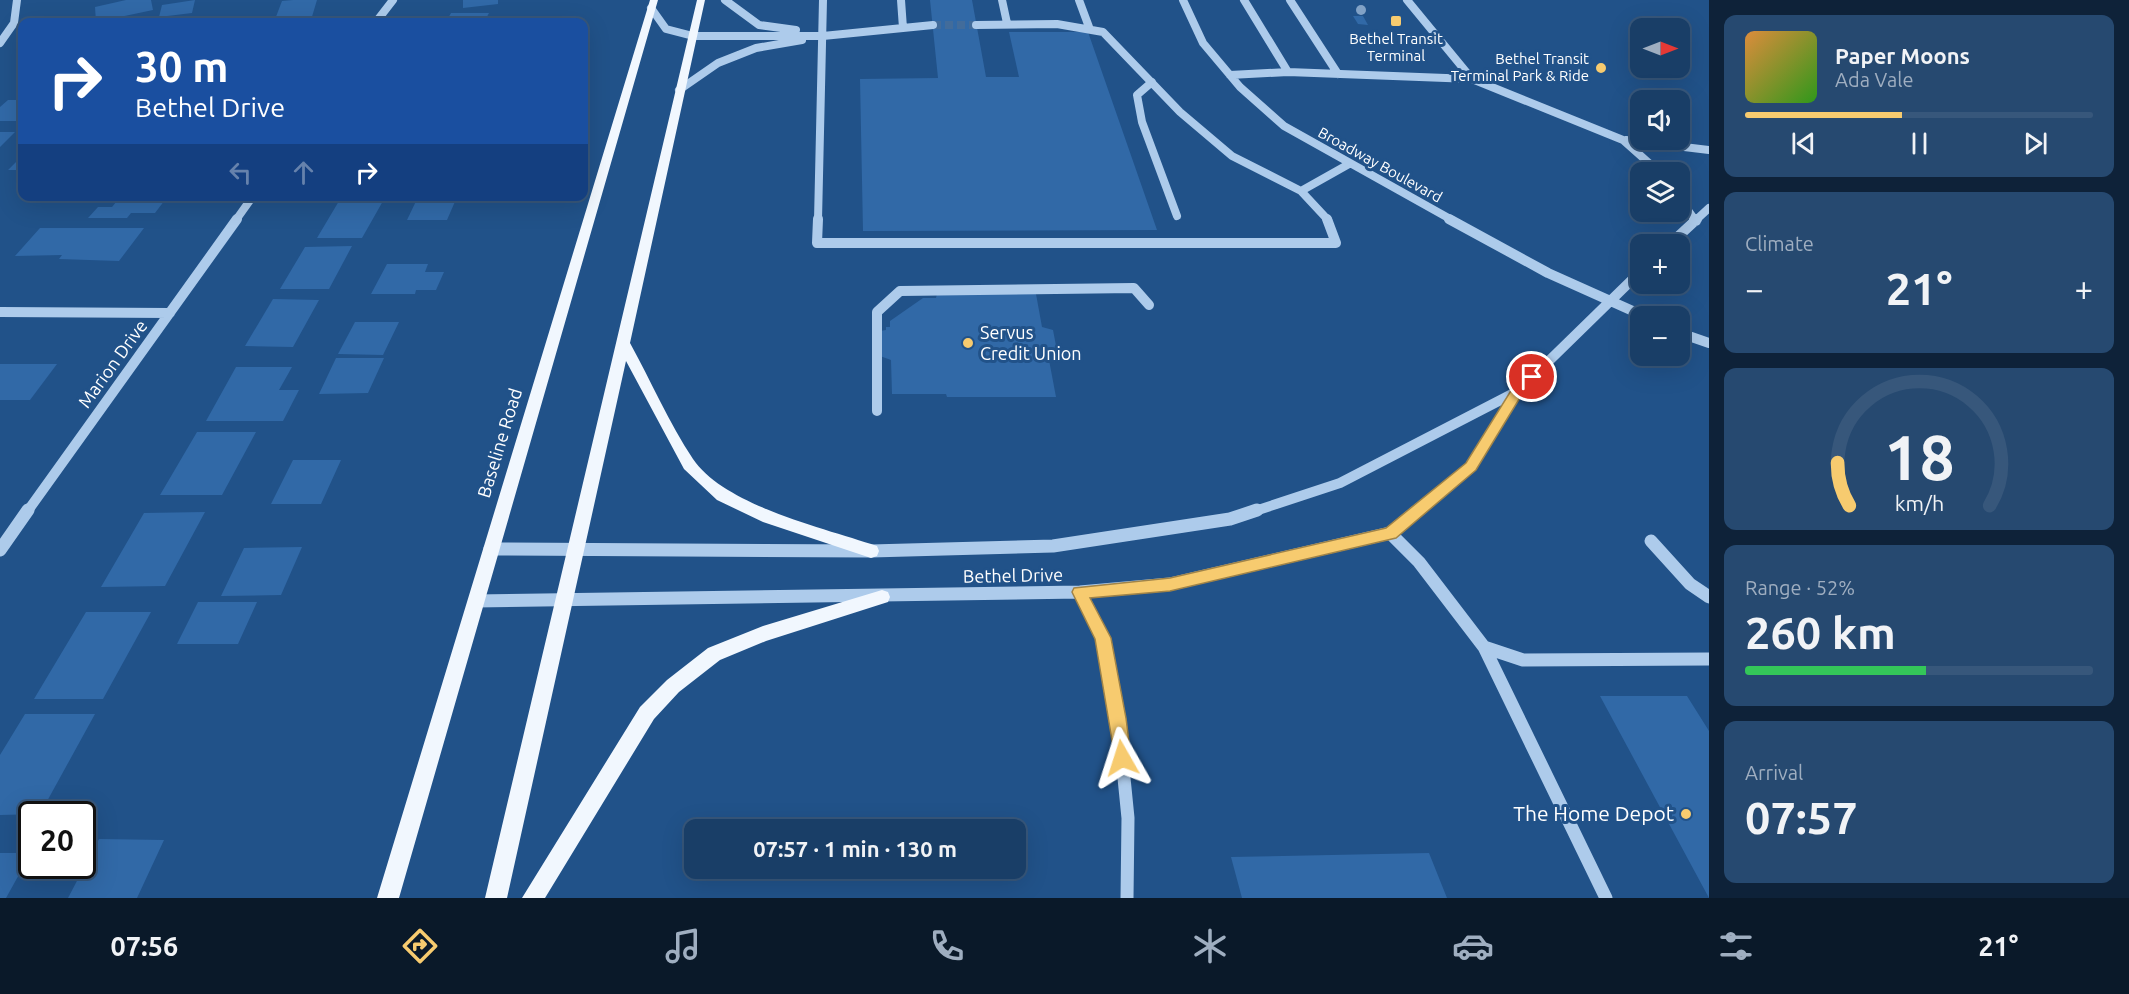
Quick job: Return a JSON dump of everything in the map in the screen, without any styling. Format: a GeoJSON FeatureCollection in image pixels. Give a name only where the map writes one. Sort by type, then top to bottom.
{"type":"FeatureCollection","features":[{"type":"Feature","properties":{"kind":"main road"},"geometry":{"type":"LineString","coordinates":[[496,898],[701,0]]}},
{"type":"Feature","properties":{"kind":"main road","name":"Baseline Road"},"geometry":{"type":"LineString","coordinates":[[388,898],[653,4]]}},
{"type":"Feature","properties":{"kind":"main road"},"geometry":{"type":"LineString","coordinates":[[623,343],[689,465],[723,496],[769,517],[871,551]]}},
{"type":"Feature","properties":{"kind":"main road"},"geometry":{"type":"LineString","coordinates":[[533,898],[647,713],[673,686],[714,654],[763,634],[882,597]]}},
{"type":"Feature","properties":{"kind":"street"},"geometry":{"type":"LineString","coordinates":[[0,43],[10,33],[16,20],[17,0]]}},
{"type":"Feature","properties":{"kind":"street"},"geometry":{"type":"LineString","coordinates":[[379,18],[393,0]]}},
{"type":"Feature","properties":{"kind":"street"},"geometry":{"type":"LineString","coordinates":[[725,0],[759,25],[823,36]]}},
{"type":"Feature","properties":{"kind":"street"},"geometry":{"type":"LineString","coordinates":[[823,0],[817,243],[1336,243],[1335,232],[1323,212],[1301,191],[1232,156],[1180,112],[1103,32],[1089,27],[1007,23],[976,25]]}},
{"type":"Feature","properties":{"kind":"street"},"geometry":{"type":"LineString","coordinates":[[901,0],[903,28]]}},
{"type":"Feature","properties":{"kind":"street"},"geometry":{"type":"LineString","coordinates":[[1002,0],[1007,23]]}},
{"type":"Feature","properties":{"kind":"street"},"geometry":{"type":"LineString","coordinates":[[1079,0],[1089,27]]}},
{"type":"Feature","properties":{"kind":"street","name":"Broadway Boulevard"},"geometry":{"type":"LineString","coordinates":[[1183,0],[1203,42],[1240,87],[1284,126],[1548,273],[1630,310]]}},
{"type":"Feature","properties":{"kind":"street"},"geometry":{"type":"LineString","coordinates":[[1244,0],[1288,72]]}},
{"type":"Feature","properties":{"kind":"street"},"geometry":{"type":"LineString","coordinates":[[1290,0],[1338,74]]}},
{"type":"Feature","properties":{"kind":"street"},"geometry":{"type":"LineString","coordinates":[[1407,0],[1472,78]]}},
{"type":"Feature","properties":{"kind":"street"},"geometry":{"type":"LineString","coordinates":[[653,4],[666,29],[693,36],[823,36]]}},
{"type":"Feature","properties":{"kind":"street"},"geometry":{"type":"LineString","coordinates":[[679,90],[718,63],[756,48],[823,36],[933,25]]}},
{"type":"Feature","properties":{"kind":"street"},"geometry":{"type":"LineString","coordinates":[[1230,75],[1288,72],[1472,78],[1623,140],[1709,150]]}},
{"type":"Feature","properties":{"kind":"street"},"geometry":{"type":"LineString","coordinates":[[1152,82],[1137,94],[1140,113],[1177,216]]}},
{"type":"Feature","properties":{"kind":"street"},"geometry":{"type":"LineString","coordinates":[[1623,140],[1648,162]]}},
{"type":"Feature","properties":{"kind":"street"},"geometry":{"type":"LineString","coordinates":[[1301,191],[1349,164]]}},
{"type":"Feature","properties":{"kind":"street","name":"Marion Drive"},"geometry":{"type":"LineString","coordinates":[[0,550],[249,201]]}},
{"type":"Feature","properties":{"kind":"street"},"geometry":{"type":"LineString","coordinates":[[1681,234],[1709,208]]}},
{"type":"Feature","properties":{"kind":"street"},"geometry":{"type":"LineString","coordinates":[[1690,212],[1696,220]]}},
{"type":"Feature","properties":{"kind":"street","name":"Bethel Drive"},"geometry":{"type":"LineString","coordinates":[[475,601],[565,602],[1080,592],[1170,584],[1390,533],[1471,466],[1517,392],[1630,281]]}},
{"type":"Feature","properties":{"kind":"street"},"geometry":{"type":"LineString","coordinates":[[877,411],[878,312],[900,291],[1134,288],[1149,305]]}},
{"type":"Feature","properties":{"kind":"street"},"geometry":{"type":"LineString","coordinates":[[0,312],[170,314]]}},
{"type":"Feature","properties":{"kind":"street"},"geometry":{"type":"LineString","coordinates":[[1690,336],[1709,343]]}},
{"type":"Feature","properties":{"kind":"street","name":"Bethel Drive"},"geometry":{"type":"LineString","coordinates":[[490,549],[871,551],[1053,546],[1230,519],[1340,483],[1517,392]]}},
{"type":"Feature","properties":{"kind":"street"},"geometry":{"type":"LineString","coordinates":[[1390,533],[1419,562],[1484,647],[1606,898]]}},
{"type":"Feature","properties":{"kind":"street"},"geometry":{"type":"LineString","coordinates":[[1651,541],[1690,584],[1709,597]]}},
{"type":"Feature","properties":{"kind":"street"},"geometry":{"type":"LineString","coordinates":[[1080,592],[1103,638],[1118,718],[1128,818],[1127,898]]}},
{"type":"Feature","properties":{"kind":"street"},"geometry":{"type":"LineString","coordinates":[[1484,647],[1523,660],[1709,659]]}},
{"type":"Feature","properties":{"kind":"building"},"geometry":{"type":"Polygon","coordinates":[[[126,0],[151,0],[153,10],[115,18],[96,18],[95,7],[126,0]]]}},
{"type":"Feature","properties":{"kind":"building"},"geometry":{"type":"Polygon","coordinates":[[[195,0],[192,13],[159,17],[162,5],[195,0]]]}},
{"type":"Feature","properties":{"kind":"building"},"geometry":{"type":"Polygon","coordinates":[[[317,0],[312,18],[276,18],[282,1],[317,0]]]}},
{"type":"Feature","properties":{"kind":"building"},"geometry":{"type":"Polygon","coordinates":[[[463,0],[498,0],[498,4],[463,8],[463,0]]]}},
{"type":"Feature","properties":{"kind":"building"},"geometry":{"type":"Polygon","coordinates":[[[930,0],[972,0],[986,77],[1019,77],[1009,32],[1088,32],[1157,230],[863,231],[860,79],[938,78],[930,0]]]}},
{"type":"Feature","properties":{"kind":"building"},"geometry":{"type":"Polygon","coordinates":[[[451,13],[489,13],[486,18],[448,18],[451,13]]]}},
{"type":"Feature","properties":{"kind":"building"},"geometry":{"type":"Polygon","coordinates":[[[1353,16],[1363,16],[1368,25],[1358,24],[1353,16]]]}},
{"type":"Feature","properties":{"kind":"building"},"geometry":{"type":"Polygon","coordinates":[[[1375,36],[1384,37],[1387,46],[1377,45],[1375,36]]]}},
{"type":"Feature","properties":{"kind":"building"},"geometry":{"type":"Polygon","coordinates":[[[8,100],[18,100],[18,121],[0,121],[0,107],[8,100]]]}},
{"type":"Feature","properties":{"kind":"building"},"geometry":{"type":"Polygon","coordinates":[[[0,132],[15,132],[0,147],[0,132]]]}},
{"type":"Feature","properties":{"kind":"building"},"geometry":{"type":"Polygon","coordinates":[[[18,160],[18,170],[8,170],[18,160]]]}},
{"type":"Feature","properties":{"kind":"building"},"geometry":{"type":"Polygon","coordinates":[[[117,201],[164,201],[155,213],[131,213],[127,218],[88,218],[98,207],[112,207],[117,201]]]}},
{"type":"Feature","properties":{"kind":"building"},"geometry":{"type":"Polygon","coordinates":[[[339,201],[383,201],[362,238],[317,238],[339,201]]]}},
{"type":"Feature","properties":{"kind":"building"},"geometry":{"type":"Polygon","coordinates":[[[416,201],[455,201],[447,220],[407,220],[416,201]]]}},
{"type":"Feature","properties":{"kind":"building"},"geometry":{"type":"Polygon","coordinates":[[[40,228],[144,228],[119,261],[59,259],[62,255],[15,256],[40,228]]]}},
{"type":"Feature","properties":{"kind":"building"},"geometry":{"type":"Polygon","coordinates":[[[352,246],[329,289],[280,289],[305,247],[352,246]]]}},
{"type":"Feature","properties":{"kind":"building"},"geometry":{"type":"Polygon","coordinates":[[[387,264],[428,264],[425,272],[444,272],[436,290],[416,290],[415,294],[371,294],[387,264]]]}},
{"type":"Feature","properties":{"kind":"building","name":"Servus Credit Union"},"geometry":{"type":"Polygon","coordinates":[[[937,294],[1036,294],[1042,327],[1053,330],[1058,356],[1052,356],[1053,360],[1049,360],[1056,397],[947,397],[946,394],[892,394],[891,360],[880,356],[880,331],[890,327],[890,321],[923,298],[936,298],[937,294]]]}},
{"type":"Feature","properties":{"kind":"building"},"geometry":{"type":"Polygon","coordinates":[[[273,299],[319,300],[293,347],[245,346],[273,299]]]}},
{"type":"Feature","properties":{"kind":"building"},"geometry":{"type":"Polygon","coordinates":[[[355,322],[399,322],[383,355],[338,354],[355,322]]]}},
{"type":"Feature","properties":{"kind":"building"},"geometry":{"type":"Polygon","coordinates":[[[336,358],[384,358],[368,393],[319,394],[336,358]]]}},
{"type":"Feature","properties":{"kind":"building"},"geometry":{"type":"Polygon","coordinates":[[[0,364],[57,364],[30,400],[0,400],[0,364]]]}},
{"type":"Feature","properties":{"kind":"building"},"geometry":{"type":"Polygon","coordinates":[[[236,367],[292,367],[279,390],[299,390],[283,421],[206,421],[236,367]]]}},
{"type":"Feature","properties":{"kind":"building"},"geometry":{"type":"Polygon","coordinates":[[[197,432],[256,432],[222,495],[160,495],[197,432]]]}},
{"type":"Feature","properties":{"kind":"building"},"geometry":{"type":"Polygon","coordinates":[[[293,460],[341,460],[321,504],[271,504],[293,460]]]}},
{"type":"Feature","properties":{"kind":"building"},"geometry":{"type":"Polygon","coordinates":[[[205,512],[165,586],[101,587],[144,513],[205,512]]]}},
{"type":"Feature","properties":{"kind":"building"},"geometry":{"type":"Polygon","coordinates":[[[302,547],[281,595],[221,596],[244,548],[302,547]]]}},
{"type":"Feature","properties":{"kind":"building"},"geometry":{"type":"Polygon","coordinates":[[[198,602],[257,602],[238,644],[177,644],[198,602]]]}},
{"type":"Feature","properties":{"kind":"building"},"geometry":{"type":"Polygon","coordinates":[[[86,612],[151,612],[103,699],[34,699],[86,612]]]}},
{"type":"Feature","properties":{"kind":"building","name":"The Home Depot"},"geometry":{"type":"Polygon","coordinates":[[[1600,696],[1687,696],[1709,731],[1709,898],[1600,696]]]}},
{"type":"Feature","properties":{"kind":"building"},"geometry":{"type":"Polygon","coordinates":[[[25,714],[95,714],[47,801],[18,801],[18,815],[0,815],[0,755],[25,714]]]}},
{"type":"Feature","properties":{"kind":"building"},"geometry":{"type":"Polygon","coordinates":[[[99,839],[164,840],[137,898],[68,898],[78,879],[96,879],[96,845],[99,839]]]}},
{"type":"Feature","properties":{"kind":"building"},"geometry":{"type":"Polygon","coordinates":[[[0,853],[18,853],[18,876],[6,898],[0,898],[0,853]]]}},
{"type":"Feature","properties":{"kind":"building"},"geometry":{"type":"Polygon","coordinates":[[[1429,853],[1447,898],[1242,898],[1231,857],[1429,853]]]}},
{"type":"Feature","properties":{"kind":"tunnel"},"geometry":{"type":"LineString","coordinates":[[933,25],[976,25]]}},
{"type":"Feature","properties":{"kind":"place","name":"Bethel Transit Terminal"},"geometry":{"type":"Point","coordinates":[1396,21]}},
{"type":"Feature","properties":{"kind":"place","name":"Bethel Transit Terminal Park & Ride"},"geometry":{"type":"Point","coordinates":[1601,68]}},
{"type":"Feature","properties":{"kind":"place","name":"Servus Credit Union"},"geometry":{"type":"Point","coordinates":[968,343]}},
{"type":"Feature","properties":{"kind":"place","name":"The Home Depot"},"geometry":{"type":"Point","coordinates":[1686,814]}},
{"type":"Feature","properties":{"kind":"route"},"geometry":{"type":"LineString","coordinates":[[1122,758],[1118,718],[1103,638],[1080,592],[1170,584],[1257,566],[1390,533],[1471,466],[1517,392],[1532,377]]}}]}
